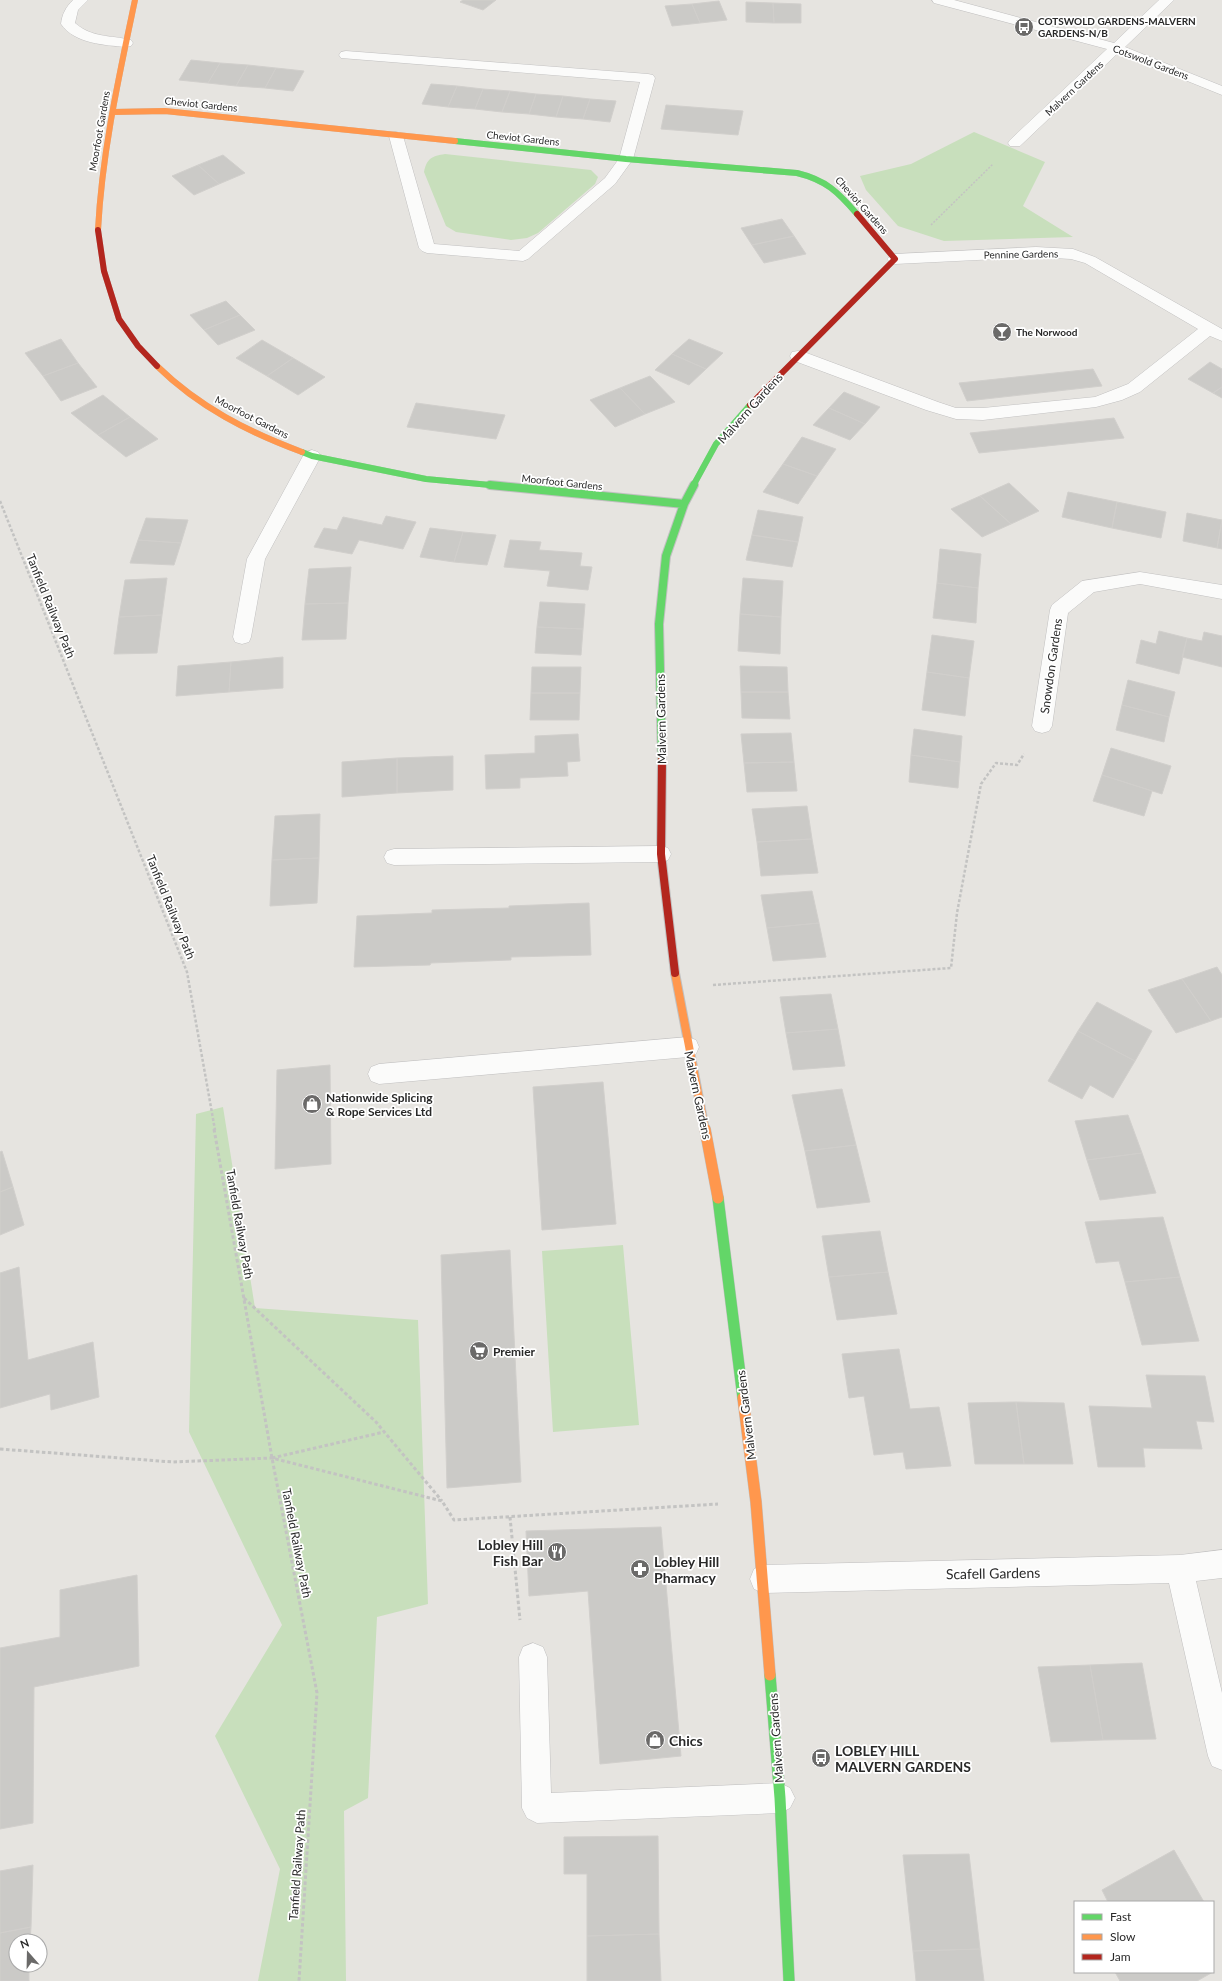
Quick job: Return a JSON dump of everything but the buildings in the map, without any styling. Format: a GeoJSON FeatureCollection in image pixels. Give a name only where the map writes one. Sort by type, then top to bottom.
{"type":"FeatureCollection","features":[{"type":"Feature","properties":{"kind":"street"},"geometry":{"type":"LineString","coordinates":[[81,0],[72,7],[68,16],[68,24],[76,32],[88,37],[126,43]]}},
{"type":"Feature","properties":{"kind":"street","name":"Moorfoot Gardens"},"geometry":{"type":"LineString","coordinates":[[135,0],[100,187],[98,227],[104,271],[119,319],[138,346],[167,377],[212,410],[273,442],[312,456],[426,479],[684,504]]}},
{"type":"Feature","properties":{"kind":"street","name":"Cotswold Gardens"},"geometry":{"type":"LineString","coordinates":[[939,0],[1117,48],[1222,90]]}},
{"type":"Feature","properties":{"kind":"street","name":"Malvern Gardens"},"geometry":{"type":"LineString","coordinates":[[1015,143],[1167,0]]}},
{"type":"Feature","properties":{"kind":"street"},"geometry":{"type":"LineString","coordinates":[[346,55],[648,78],[626,159],[610,181],[523,256],[428,248],[396,136]]}},
{"type":"Feature","properties":{"kind":"street","name":"Cheviot Gardens"},"geometry":{"type":"LineString","coordinates":[[113,112],[165,111],[626,159],[790,172],[826,181],[836,189],[895,259]]}},
{"type":"Feature","properties":{"kind":"street","name":"Pennine Gardens"},"geometry":{"type":"LineString","coordinates":[[895,259],[1036,252],[1073,254],[1090,260],[1215,333]]}},
{"type":"Feature","properties":{"kind":"street","name":"Malvern Gardens"},"geometry":{"type":"LineString","coordinates":[[789,1981],[780,1798],[764,1579],[756,1502],[721,1212],[677,987],[661,854],[662,752],[659,624],[666,556],[684,504],[716,444],[754,400],[895,259]]}},
{"type":"Feature","properties":{"kind":"street"},"geometry":{"type":"LineString","coordinates":[[798,356],[932,406],[956,413],[984,414],[1096,402],[1116,396],[1134,388],[1215,333]]}},
{"type":"Feature","properties":{"kind":"street"},"geometry":{"type":"LineString","coordinates":[[242,637],[256,559],[312,456]]}},
{"type":"Feature","properties":{"kind":"street","name":"Snowdon Gardens"},"geometry":{"type":"LineString","coordinates":[[1042,726],[1059,610],[1090,586],[1140,578],[1222,592]]}},
{"type":"Feature","properties":{"kind":"street"},"geometry":{"type":"LineString","coordinates":[[394,857],[661,854]]}},
{"type":"Feature","properties":{"kind":"street"},"geometry":{"type":"LineString","coordinates":[[379,1074],[688,1047]]}},
{"type":"Feature","properties":{"kind":"street","name":"Scafell Gardens"},"geometry":{"type":"LineString","coordinates":[[764,1579],[1180,1569],[1222,1564]]}},
{"type":"Feature","properties":{"kind":"street"},"geometry":{"type":"LineString","coordinates":[[1180,1569],[1222,1756]]}},
{"type":"Feature","properties":{"kind":"street"},"geometry":{"type":"LineString","coordinates":[[533,1657],[537,1808],[780,1798]]}},
{"type":"Feature","properties":{"kind":"path"},"geometry":{"type":"LineString","coordinates":[[895,259],[1015,143]]}},
{"type":"Feature","properties":{"kind":"path","name":"Tanfield Railway Path"},"geometry":{"type":"LineString","coordinates":[[0,501],[187,972],[272,1458],[317,1693],[299,1981]]}},
{"type":"Feature","properties":{"kind":"path"},"geometry":{"type":"LineString","coordinates":[[677,987],[950,968],[957,914],[981,784],[996,764],[1017,766],[1042,726]]}},
{"type":"Feature","properties":{"kind":"path"},"geometry":{"type":"LineString","coordinates":[[244,1298],[376,1422],[442,1501],[454,1520],[756,1502]]}},
{"type":"Feature","properties":{"kind":"path"},"geometry":{"type":"LineString","coordinates":[[0,1448],[173,1462],[272,1458],[384,1432]]}},
{"type":"Feature","properties":{"kind":"path"},"geometry":{"type":"LineString","coordinates":[[272,1458],[442,1501]]}},
{"type":"Feature","properties":{"kind":"path"},"geometry":{"type":"LineString","coordinates":[[510,1517],[519,1617],[533,1657]]}},
{"type":"Feature","properties":{"kind":"green space"},"geometry":{"type":"Polygon","coordinates":[[[974,132],[1045,162],[1023,206],[1073,237],[944,241],[898,226],[866,190],[860,176],[911,164],[974,132]]]}},
{"type":"Feature","properties":{"kind":"green space"},"geometry":{"type":"Polygon","coordinates":[[[445,154],[591,170],[598,177],[595,184],[538,233],[527,238],[511,240],[456,232],[446,226],[424,172],[431,158],[445,154]]]}},
{"type":"Feature","properties":{"kind":"green space"},"geometry":{"type":"Polygon","coordinates":[[[223,1107],[255,1308],[418,1320],[428,1604],[377,1617],[368,1798],[344,1811],[346,1981],[258,1981],[280,1869],[215,1736],[282,1625],[189,1432],[196,1114],[223,1107]]]}},
{"type":"Feature","properties":{"kind":"green space"},"geometry":{"type":"Polygon","coordinates":[[[623,1245],[639,1425],[553,1432],[542,1251],[623,1245]]]}},
{"type":"Feature","properties":{"kind":"traffic: fast"},"geometry":{"type":"LineString","coordinates":[[455,141],[626,159],[797,173],[817,179],[831,187],[857,214]]}},
{"type":"Feature","properties":{"kind":"traffic: fast"},"geometry":{"type":"LineString","coordinates":[[662,760],[659,624],[666,556],[684,504],[716,444],[750,405]]}},
{"type":"Feature","properties":{"kind":"traffic: fast"},"geometry":{"type":"LineString","coordinates":[[302,452],[312,456],[426,479],[684,504]]}},
{"type":"Feature","properties":{"kind":"traffic: fast"},"geometry":{"type":"LineString","coordinates":[[718,1198],[743,1398]]}},
{"type":"Feature","properties":{"kind":"traffic: fast"},"geometry":{"type":"LineString","coordinates":[[770,1675],[780,1798],[789,1981]]}},
{"type":"Feature","properties":{"kind":"traffic: slow"},"geometry":{"type":"LineString","coordinates":[[98,230],[100,187],[119,74],[135,0]]}},
{"type":"Feature","properties":{"kind":"traffic: slow"},"geometry":{"type":"LineString","coordinates":[[113,112],[165,111],[455,141]]}},
{"type":"Feature","properties":{"kind":"traffic: slow"},"geometry":{"type":"LineString","coordinates":[[157,366],[172,381],[225,418],[263,437],[302,452]]}},
{"type":"Feature","properties":{"kind":"traffic: slow"},"geometry":{"type":"LineString","coordinates":[[675,973],[718,1198]]}},
{"type":"Feature","properties":{"kind":"traffic: slow"},"geometry":{"type":"LineString","coordinates":[[743,1398],[756,1502],[770,1675]]}},
{"type":"Feature","properties":{"kind":"traffic: jam"},"geometry":{"type":"LineString","coordinates":[[750,405],[895,259],[857,214]]}},
{"type":"Feature","properties":{"kind":"traffic: jam"},"geometry":{"type":"LineString","coordinates":[[98,230],[104,271],[119,319],[138,346],[157,366]]}},
{"type":"Feature","properties":{"kind":"traffic: jam"},"geometry":{"type":"LineString","coordinates":[[662,760],[661,854],[675,973]]}},
{"type":"Feature","properties":{"kind":"place","name":"COTSWOLD GARDENS-MALVERN GARDENS-N/B"},"geometry":{"type":"Point","coordinates":[1024,27]}},
{"type":"Feature","properties":{"kind":"place","name":"The Norwood"},"geometry":{"type":"Point","coordinates":[1002,332]}},
{"type":"Feature","properties":{"kind":"place","name":"Nationwide Splicing & Rope Services Ltd"},"geometry":{"type":"Point","coordinates":[312,1104]}},
{"type":"Feature","properties":{"kind":"place","name":"Premier"},"geometry":{"type":"Point","coordinates":[479,1351]}},
{"type":"Feature","properties":{"kind":"place","name":"Lobley Hill Fish Bar"},"geometry":{"type":"Point","coordinates":[557,1552]}},
{"type":"Feature","properties":{"kind":"place","name":"Lobley Hill Pharmacy"},"geometry":{"type":"Point","coordinates":[640,1569]}},
{"type":"Feature","properties":{"kind":"place","name":"Chics"},"geometry":{"type":"Point","coordinates":[655,1740]}},
{"type":"Feature","properties":{"kind":"place","name":"LOBLEY HILL MALVERN GARDENS"},"geometry":{"type":"Point","coordinates":[821,1758]}}]}
